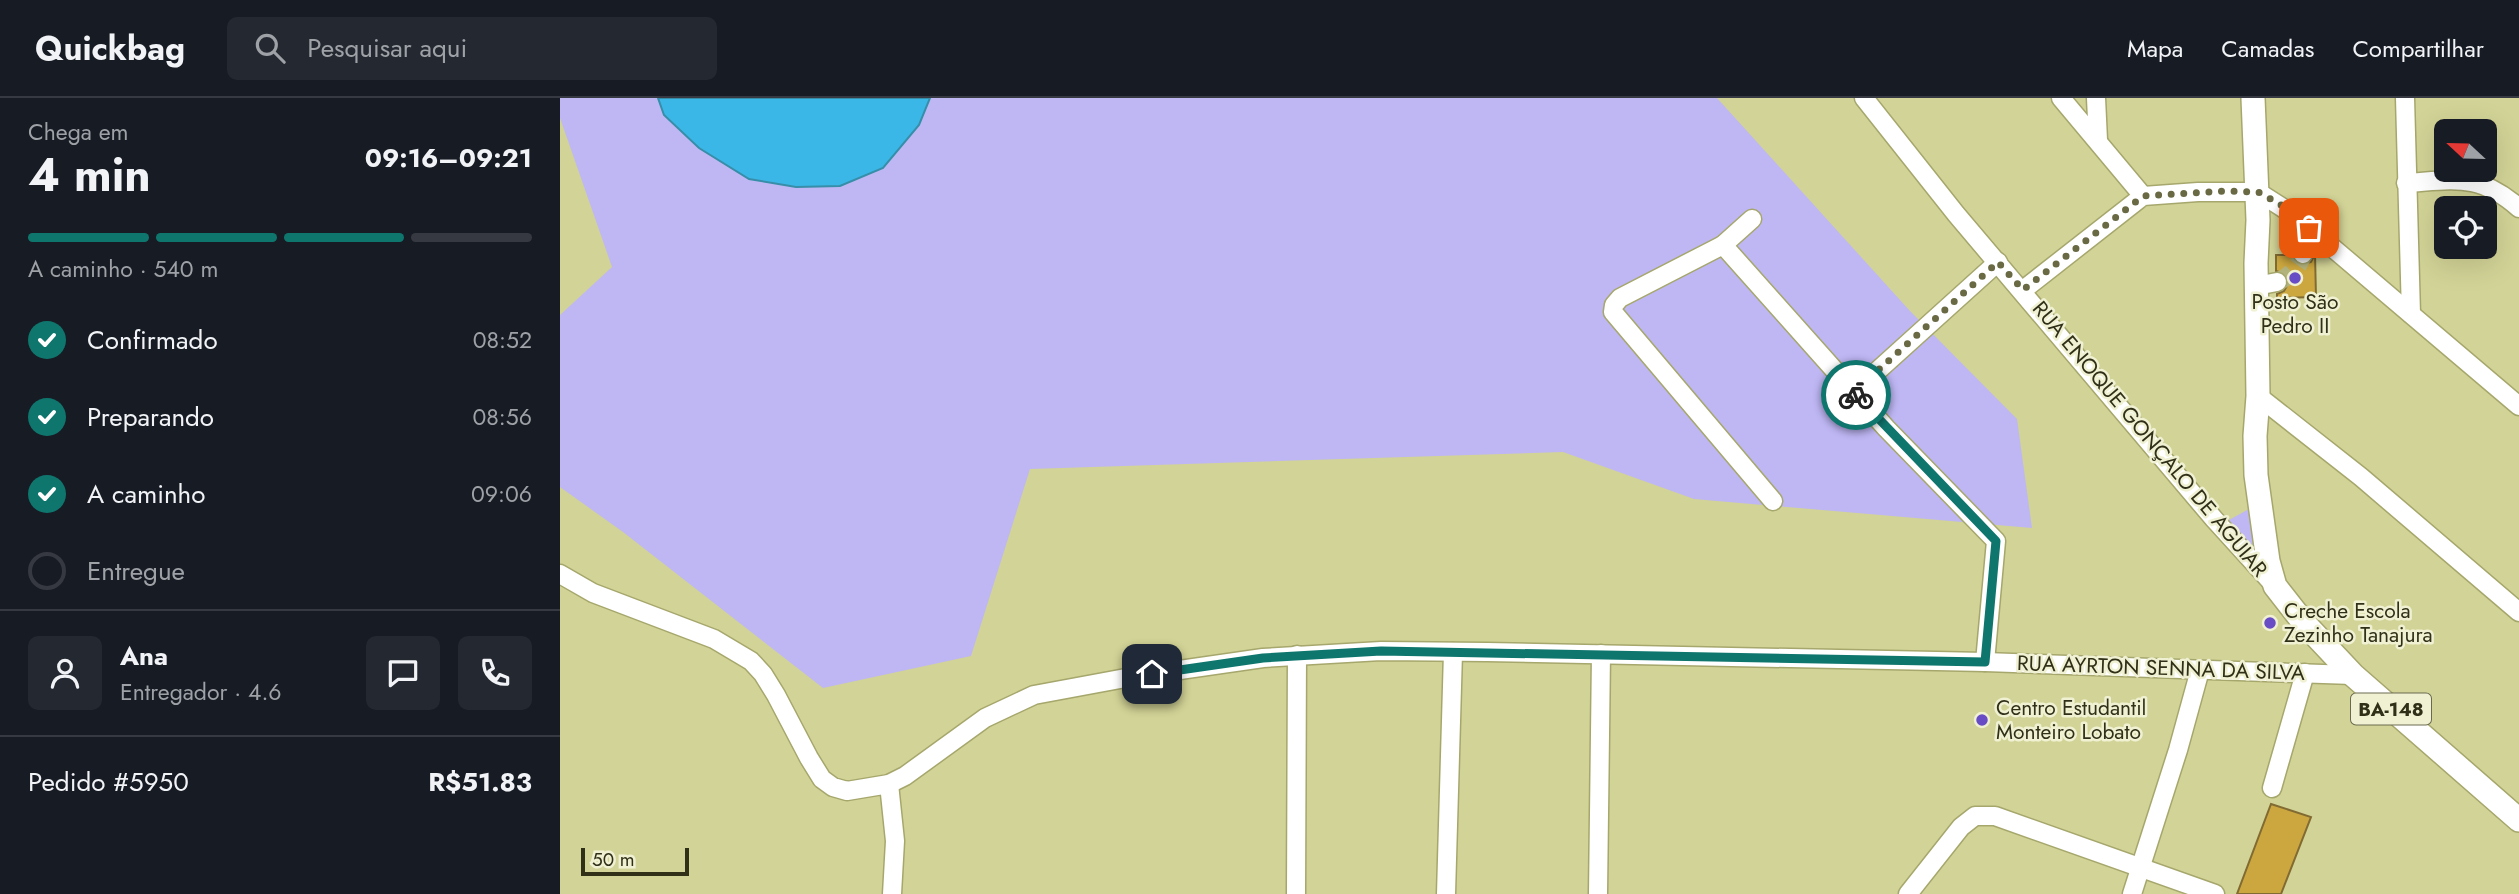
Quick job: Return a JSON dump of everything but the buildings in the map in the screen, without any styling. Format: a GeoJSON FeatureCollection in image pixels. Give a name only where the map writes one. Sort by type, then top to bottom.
{"type":"FeatureCollection","features":[{"type":"Feature","properties":{"kind":"main road"},"geometry":{"type":"LineString","coordinates":[[2253,98],[2266,284],[2255,436],[2256,475],[2268,561],[2275,586]]}},
{"type":"Feature","properties":{"kind":"main road","name":"BA-148"},"geometry":{"type":"LineString","coordinates":[[2275,586],[2304,623],[2353,675],[2519,820]]}},
{"type":"Feature","properties":{"kind":"street","name":"RUA ENOQUE GONÇALO DE AGUIAR"},"geometry":{"type":"LineString","coordinates":[[1864,98],[1956,214],[2206,509],[2275,586]]}},
{"type":"Feature","properties":{"kind":"street"},"geometry":{"type":"LineString","coordinates":[[2061,98],[2143,196]]}},
{"type":"Feature","properties":{"kind":"street"},"geometry":{"type":"LineString","coordinates":[[2096,98],[2098,141]]}},
{"type":"Feature","properties":{"kind":"street"},"geometry":{"type":"LineString","coordinates":[[2405,98],[2411,314]]}},
{"type":"Feature","properties":{"kind":"street"},"geometry":{"type":"LineString","coordinates":[[2406,183],[2476,181],[2498,191],[2519,208]]}},
{"type":"Feature","properties":{"kind":"street"},"geometry":{"type":"LineString","coordinates":[[2023,290],[2143,196],[2258,192],[2280,204],[2519,406]]}},
{"type":"Feature","properties":{"kind":"street"},"geometry":{"type":"LineString","coordinates":[[1752,219],[1723,245],[1620,298],[1614,305],[1613,312],[1773,501]]}},
{"type":"Feature","properties":{"kind":"street"},"geometry":{"type":"LineString","coordinates":[[2303,254],[2309,228]]}},
{"type":"Feature","properties":{"kind":"street"},"geometry":{"type":"LineString","coordinates":[[1723,245],[1854,392],[1996,541],[1985,662]]}},
{"type":"Feature","properties":{"kind":"street"},"geometry":{"type":"LineString","coordinates":[[1854,392],[1998,262]]}},
{"type":"Feature","properties":{"kind":"street"},"geometry":{"type":"LineString","coordinates":[[2258,396],[2361,477],[2519,612]]}},
{"type":"Feature","properties":{"kind":"street","name":"RUA AYRTON SENNA DA SILVA"},"geometry":{"type":"LineString","coordinates":[[560,574],[593,593],[714,639],[751,661],[776,695],[822,779],[847,792],[889,784],[912,772],[985,718],[1019,700],[1052,690],[1131,677],[1297,655],[1381,651],[1601,654],[1985,662],[2353,675]]}},
{"type":"Feature","properties":{"kind":"street"},"geometry":{"type":"LineString","coordinates":[[1446,894],[1453,652]]}},
{"type":"Feature","properties":{"kind":"street"},"geometry":{"type":"LineString","coordinates":[[1598,894],[1601,654]]}},
{"type":"Feature","properties":{"kind":"street"},"geometry":{"type":"LineString","coordinates":[[1296,894],[1297,655]]}},
{"type":"Feature","properties":{"kind":"street"},"geometry":{"type":"LineString","coordinates":[[2132,894],[2178,750],[2200,670]]}},
{"type":"Feature","properties":{"kind":"street"},"geometry":{"type":"LineString","coordinates":[[2272,788],[2305,673]]}},
{"type":"Feature","properties":{"kind":"street"},"geometry":{"type":"LineString","coordinates":[[889,784],[895,841],[892,894]]}},
{"type":"Feature","properties":{"kind":"street"},"geometry":{"type":"LineString","coordinates":[[1908,894],[1961,827],[1975,816],[1984,815],[1995,816],[2215,894]]}},
{"type":"Feature","properties":{"kind":"shaded area"},"geometry":{"type":"Polygon","coordinates":[[[560,98],[1717,98],[1910,311],[2017,419],[2032,528],[1694,499],[1563,452],[1030,469],[971,656],[823,688],[623,532],[560,487],[560,315],[612,267],[560,118],[560,98]]]}},
{"type":"Feature","properties":{"kind":"shaded area"},"geometry":{"type":"Polygon","coordinates":[[[2251,508],[2258,556],[2227,521],[2251,508]]]}},
{"type":"Feature","properties":{"kind":"water"},"geometry":{"type":"Polygon","coordinates":[[[658,98],[930,98],[919,125],[883,168],[840,186],[796,187],[749,179],[699,148],[664,115],[658,98]]]}},
{"type":"Feature","properties":{"kind":"tunnel"},"geometry":{"type":"LineString","coordinates":[[2277,282],[2293,271],[2303,254]]}},
{"type":"Feature","properties":{"kind":"way so far"},"geometry":{"type":"LineString","coordinates":[[1856,395],[1854,392],[1998,262],[2023,290],[2143,196],[2258,192],[2280,204],[2309,228]]}},
{"type":"Feature","properties":{"kind":"place","name":"Posto São Pedro II"},"geometry":{"type":"Point","coordinates":[2295,278]}},
{"type":"Feature","properties":{"kind":"place","name":"Creche Escola Zezinho Tanajura"},"geometry":{"type":"Point","coordinates":[2270,623]}},
{"type":"Feature","properties":{"kind":"place","name":"Centro Estudantil Monteiro Lobato"},"geometry":{"type":"Point","coordinates":[1982,720]}},
{"type":"Feature","properties":{"kind":"route"},"geometry":{"type":"LineString","coordinates":[[1152,674],[1263,658],[1381,651],[1985,662],[1996,541],[1856,395]]}}]}
